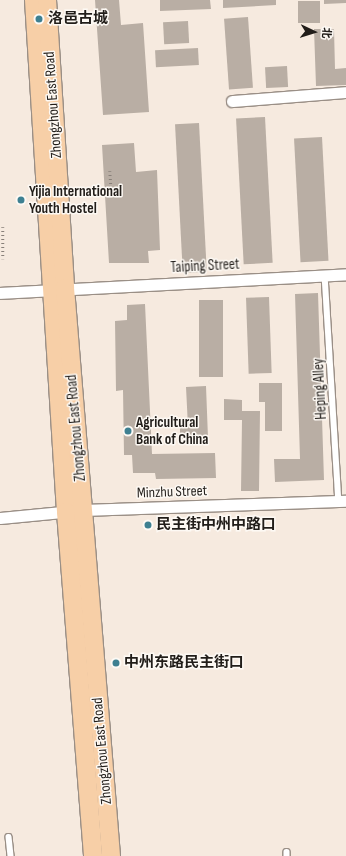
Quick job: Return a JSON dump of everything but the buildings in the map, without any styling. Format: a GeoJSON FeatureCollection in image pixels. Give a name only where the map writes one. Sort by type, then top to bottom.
{"type":"FeatureCollection","features":[{"type":"Feature","properties":{"kind":"main road","name":"Zhongzhou East Road"},"geometry":{"type":"LineString","coordinates":[[34,0],[75,511],[93,856]]}},
{"type":"Feature","properties":{"kind":"main road","name":"Zhongzhou East Road"},"geometry":{"type":"LineString","coordinates":[[47,0],[58,288]]}},
{"type":"Feature","properties":{"kind":"main road","name":"Zhongzhou East Road"},"geometry":{"type":"LineString","coordinates":[[75,511],[111,856]]}},
{"type":"Feature","properties":{"kind":"street"},"geometry":{"type":"LineString","coordinates":[[232,101],[346,92]]}},
{"type":"Feature","properties":{"kind":"street","name":"Taiping Street"},"geometry":{"type":"LineString","coordinates":[[0,293],[58,288],[346,274]]}},
{"type":"Feature","properties":{"kind":"street","name":"Minzhu Street"},"geometry":{"type":"LineString","coordinates":[[0,518],[75,511],[342,501]]}},
{"type":"Feature","properties":{"kind":"lane","name":"Heping Alley"},"geometry":{"type":"LineString","coordinates":[[325,275],[342,501]]}},
{"type":"Feature","properties":{"kind":"lane"},"geometry":{"type":"LineString","coordinates":[[8,837],[11,856]]}},
{"type":"Feature","properties":{"kind":"path"},"geometry":{"type":"LineString","coordinates":[[110,171],[112,198]]}},
{"type":"Feature","properties":{"kind":"path"},"geometry":{"type":"LineString","coordinates":[[3,227],[3,259]]}},
{"type":"Feature","properties":{"kind":"place","name":"洛邑古城"},"geometry":{"type":"Point","coordinates":[39,19]}},
{"type":"Feature","properties":{"kind":"place","name":"Yijia International Youth Hostel"},"geometry":{"type":"Point","coordinates":[21,200]}},
{"type":"Feature","properties":{"kind":"place","name":"Agricultural Bank of China"},"geometry":{"type":"Point","coordinates":[128,431]}},
{"type":"Feature","properties":{"kind":"place","name":"民主街中州中路口"},"geometry":{"type":"Point","coordinates":[148,525]}},
{"type":"Feature","properties":{"kind":"place","name":"中州东路民主街口"},"geometry":{"type":"Point","coordinates":[116,663]}}]}
